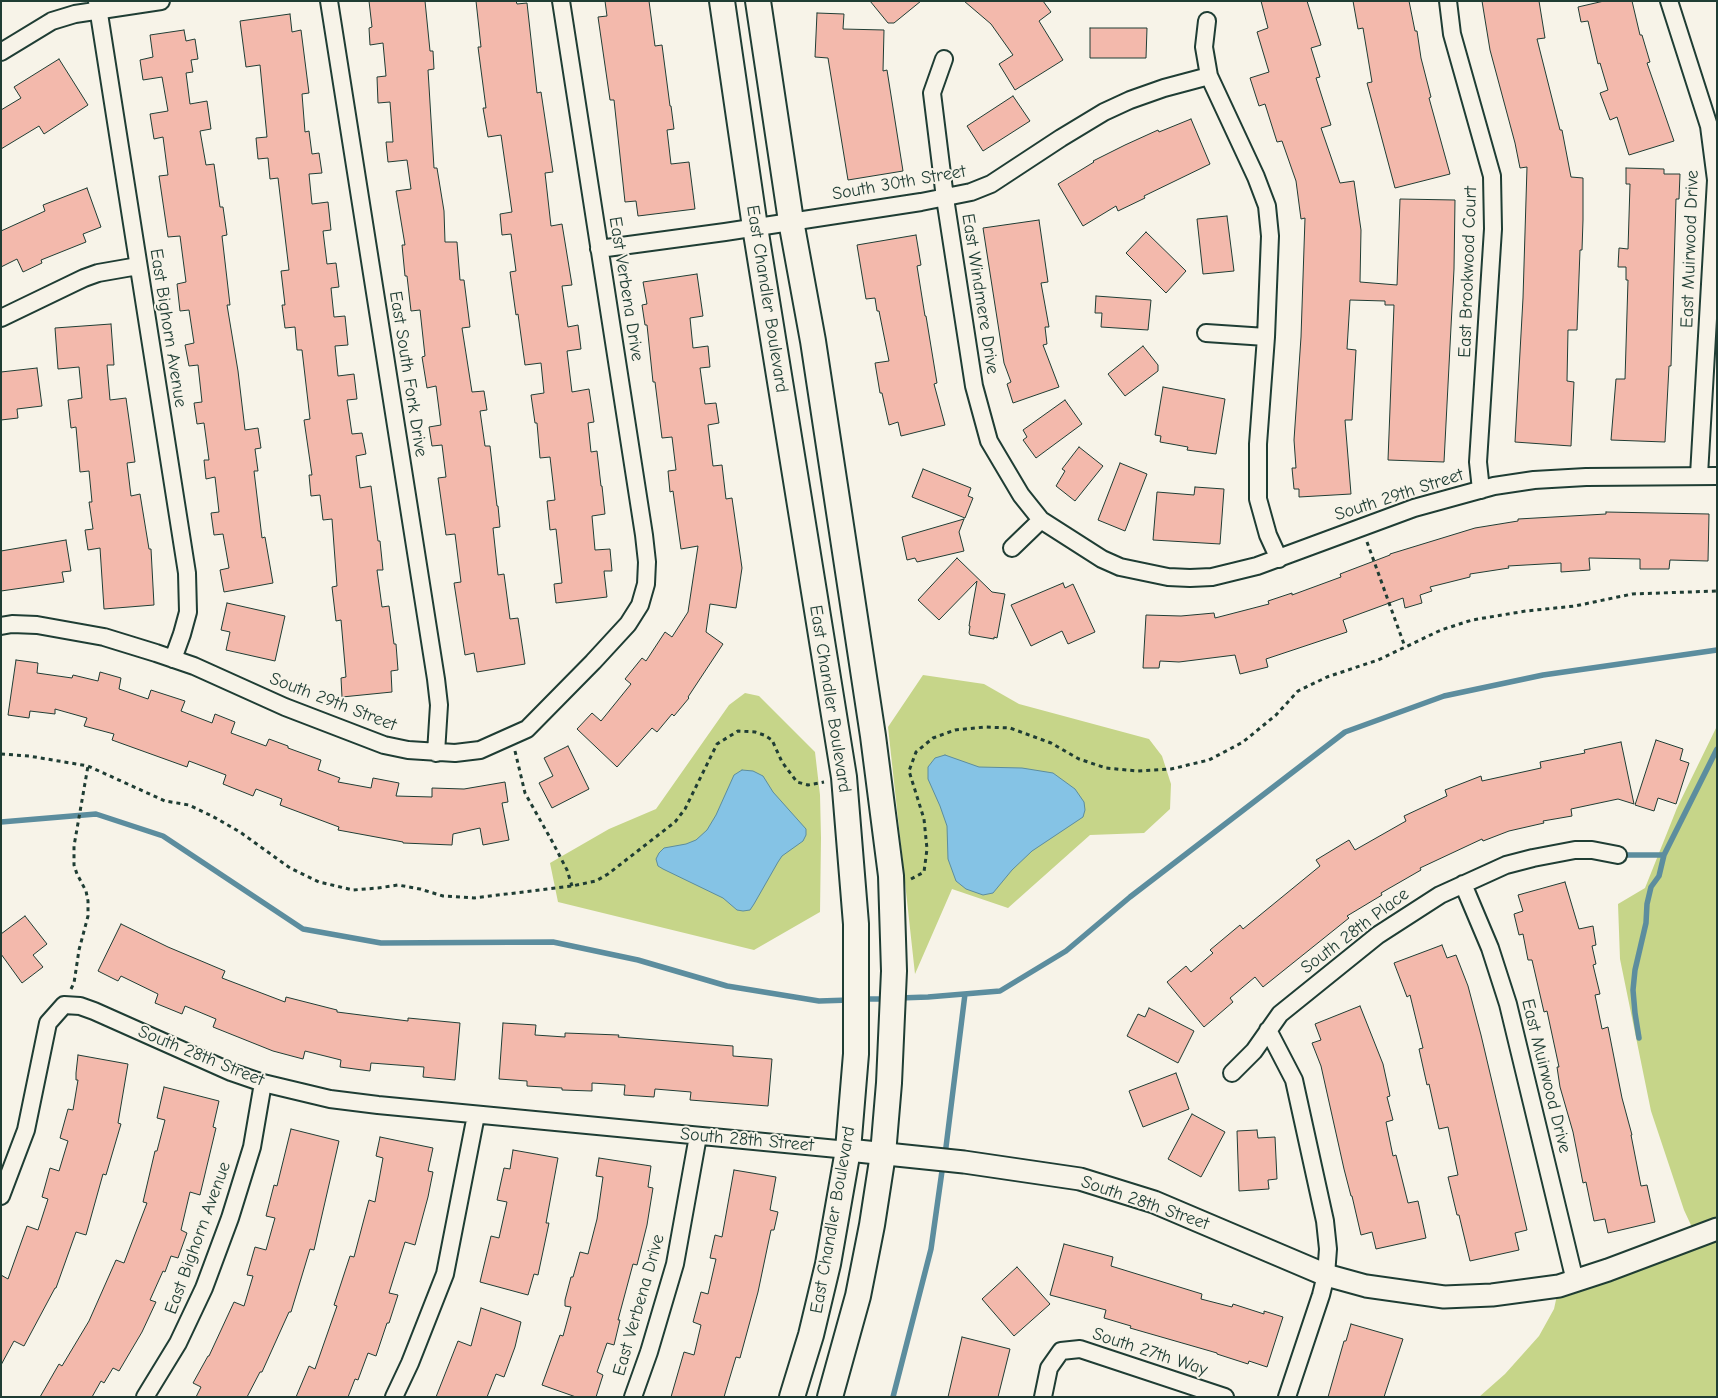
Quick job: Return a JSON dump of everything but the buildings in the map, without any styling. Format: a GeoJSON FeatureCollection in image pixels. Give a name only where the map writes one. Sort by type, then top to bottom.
{"type":"FeatureCollection","features":[{"type":"Feature","properties":{"kind":"main road","name":"East Chandler Boulevard"},"geometry":{"type":"LineString","coordinates":[[722,1],[755,227],[844,777],[854,897],[857,1018],[854,1096],[848,1150],[828,1264],[811,1335],[792,1397]]}},
{"type":"Feature","properties":{"kind":"main road","name":"East Chandler Boulevard"},"geometry":{"type":"LineString","coordinates":[[758,1],[791,221],[813,341],[880,777],[891,876],[894,971],[883,1154],[858,1296],[830,1397]]}},
{"type":"Feature","properties":{"kind":"street"},"geometry":{"type":"LineString","coordinates":[[1,52],[52,21],[98,6],[161,1]]}},
{"type":"Feature","properties":{"kind":"street","name":"East South Fork Drive"},"geometry":{"type":"LineString","coordinates":[[329,1],[436,680],[439,705],[436,753]]}},
{"type":"Feature","properties":{"kind":"street","name":"East Verbena Drive"},"geometry":{"type":"LineString","coordinates":[[561,1],[644,535],[647,562],[646,584]]}},
{"type":"Feature","properties":{"kind":"street","name":"East Brookwood Court"},"geometry":{"type":"LineString","coordinates":[[1448,1],[1452,34],[1492,176],[1493,230],[1478,462],[1481,490]]}},
{"type":"Feature","properties":{"kind":"street","name":"East Muirwood Drive"},"geometry":{"type":"LineString","coordinates":[[1669,1],[1709,126],[1716,180],[1699,475]]}},
{"type":"Feature","properties":{"kind":"street","name":"East Bighorn Avenue"},"geometry":{"type":"LineString","coordinates":[[98,6],[187,573],[188,612],[173,659]]}},
{"type":"Feature","properties":{"kind":"street"},"geometry":{"type":"LineString","coordinates":[[1206,21],[1204,47],[1209,76],[1256,177],[1267,206],[1270,236],[1266,337],[1258,444],[1258,499],[1268,535],[1279,559]]}},
{"type":"Feature","properties":{"kind":"street","name":"East Windmere Drive"},"geometry":{"type":"LineString","coordinates":[[944,59],[932,93],[945,198],[974,386],[989,441],[1021,495],[1041,520],[1102,559]]}},
{"type":"Feature","properties":{"kind":"street","name":"South 30th Street"},"geometry":{"type":"LineString","coordinates":[[599,249],[945,198],[971,192],[990,184],[1104,112],[1164,88],[1209,76]]}},
{"type":"Feature","properties":{"kind":"street"},"geometry":{"type":"LineString","coordinates":[[1,318],[84,278],[98,273],[138,266]]}},
{"type":"Feature","properties":{"kind":"street"},"geometry":{"type":"LineString","coordinates":[[1206,333],[1266,337]]}},
{"type":"Feature","properties":{"kind":"street","name":"South 29th Street"},"geometry":{"type":"LineString","coordinates":[[1102,559],[1120,567],[1145,573],[1190,578],[1234,573],[1279,559],[1414,508],[1494,486],[1534,480],[1717,476]]}},
{"type":"Feature","properties":{"kind":"street"},"geometry":{"type":"LineString","coordinates":[[1012,548],[1041,520]]}},
{"type":"Feature","properties":{"kind":"street","name":"South 29th Street"},"geometry":{"type":"LineString","coordinates":[[1,626],[12,624],[36,625],[104,637],[173,659],[364,738],[392,747],[455,754],[480,750],[528,729],[628,624],[640,605],[646,584]]}},
{"type":"Feature","properties":{"kind":"street","name":"South 28th Place"},"geometry":{"type":"LineString","coordinates":[[1232,1073],[1254,1051],[1280,1014],[1378,935],[1432,900],[1506,865],[1563,852],[1592,850],[1618,855]]}},
{"type":"Feature","properties":{"kind":"street","name":"East Muirwood Drive"},"geometry":{"type":"LineString","coordinates":[[1463,884],[1490,948],[1508,1004],[1575,1281]]}},
{"type":"Feature","properties":{"kind":"street"},"geometry":{"type":"LineString","coordinates":[[1,1196],[26,1130],[48,1024],[64,1005]]}},
{"type":"Feature","properties":{"kind":"street","name":"South 28th Street"},"geometry":{"type":"LineString","coordinates":[[64,1005],[80,1006],[94,1011],[230,1072],[263,1083],[330,1099],[476,1115],[927,1158],[1080,1179],[1154,1202],[1326,1275],[1366,1286],[1416,1294],[1444,1297],[1492,1295],[1538,1290],[1575,1281],[1717,1228]]}},
{"type":"Feature","properties":{"kind":"street"},"geometry":{"type":"LineString","coordinates":[[1268,1030],[1294,1080],[1325,1221],[1328,1249],[1326,1275],[1321,1295],[1287,1397]]}},
{"type":"Feature","properties":{"kind":"street","name":"East Bighorn Avenue"},"geometry":{"type":"LineString","coordinates":[[145,1397],[178,1343],[204,1288],[230,1218],[252,1147],[263,1083]]}},
{"type":"Feature","properties":{"kind":"street"},"geometry":{"type":"LineString","coordinates":[[394,1397],[410,1363],[445,1274],[476,1115]]}},
{"type":"Feature","properties":{"kind":"street","name":"East Verbena Drive"},"geometry":{"type":"LineString","coordinates":[[633,1397],[649,1352],[675,1264],[698,1136]]}},
{"type":"Feature","properties":{"kind":"street","name":"South 27th Way"},"geometry":{"type":"LineString","coordinates":[[1043,1397],[1049,1368],[1062,1351],[1080,1350],[1226,1397]]}},
{"type":"Feature","properties":{"kind":"path"},"geometry":{"type":"LineString","coordinates":[[1362,527],[1405,647]]}},
{"type":"Feature","properties":{"kind":"path"},"geometry":{"type":"LineString","coordinates":[[903,880],[910,880],[924,872],[926,849],[924,819],[909,771],[916,752],[933,738],[955,730],[985,727],[1010,728],[1051,744],[1079,759],[1106,768],[1137,771],[1171,769],[1208,760],[1243,742],[1276,715],[1298,691],[1327,677],[1378,660],[1441,630],[1472,620],[1526,611],[1575,606],[1632,594],[1717,591]]}},
{"type":"Feature","properties":{"kind":"path"},"geometry":{"type":"LineString","coordinates":[[1,754],[29,756],[88,766],[165,801],[189,805],[240,832],[290,868],[319,882],[353,890],[398,885],[443,896],[474,898],[572,886],[596,881],[608,874],[675,822],[685,809],[716,744],[738,731],[755,732],[772,740],[782,762],[797,782],[808,785],[827,781],[828,787]]}},
{"type":"Feature","properties":{"kind":"path"},"geometry":{"type":"LineString","coordinates":[[511,737],[525,794],[567,870],[572,886]]}},
{"type":"Feature","properties":{"kind":"path"},"geometry":{"type":"LineString","coordinates":[[64,1005],[74,983],[78,950],[88,916],[86,891],[74,865],[74,846],[88,766]]}},
{"type":"Feature","properties":{"kind":"green space"},"geometry":{"type":"Polygon","coordinates":[[[923,675],[984,684],[1019,704],[1149,739],[1162,756],[1171,784],[1170,809],[1144,833],[1090,835],[1008,908],[952,889],[915,974],[888,727],[923,675]]]}},
{"type":"Feature","properties":{"kind":"green space"},"geometry":{"type":"Polygon","coordinates":[[[745,693],[759,696],[815,752],[820,795],[820,912],[754,950],[558,902],[550,863],[609,829],[656,809],[729,705],[745,693]]]}},
{"type":"Feature","properties":{"kind":"green space"},"geometry":{"type":"Polygon","coordinates":[[[1717,726],[1717,1397],[1479,1397],[1505,1374],[1539,1336],[1554,1309],[1559,1286],[1696,1236],[1684,1210],[1651,1111],[1620,959],[1618,904],[1645,888],[1677,808],[1717,726]]]}},
{"type":"Feature","properties":{"kind":"water"},"geometry":{"type":"Polygon","coordinates":[[[945,755],[979,767],[1022,768],[1053,773],[1075,789],[1084,802],[1085,810],[1083,817],[1032,851],[1012,870],[993,893],[983,895],[966,889],[956,881],[948,859],[947,826],[928,779],[928,767],[935,758],[945,755]]]}},
{"type":"Feature","properties":{"kind":"water"},"geometry":{"type":"Polygon","coordinates":[[[742,770],[753,771],[763,776],[773,792],[806,829],[803,841],[782,856],[750,910],[743,911],[737,910],[723,898],[663,869],[658,866],[656,859],[664,848],[696,840],[707,830],[734,775],[742,770]]]}},
{"type":"Feature","properties":{"kind":"waterway"},"geometry":{"type":"LineString","coordinates":[[899,998],[1000,991],[1066,951],[1130,897],[1345,732],[1444,696],[1543,675],[1717,650]]}},
{"type":"Feature","properties":{"kind":"waterway"},"geometry":{"type":"LineString","coordinates":[[1620,855],[1664,855],[1717,749]]}},
{"type":"Feature","properties":{"kind":"waterway"},"geometry":{"type":"LineString","coordinates":[[1,822],[96,814],[163,836],[303,929],[381,943],[553,942],[638,960],[727,986],[819,1001],[850,1000]]}},
{"type":"Feature","properties":{"kind":"waterway"},"geometry":{"type":"LineString","coordinates":[[1639,1038],[1633,990],[1635,970],[1646,923],[1647,904],[1651,887],[1659,876],[1664,855]]}},
{"type":"Feature","properties":{"kind":"waterway"},"geometry":{"type":"LineString","coordinates":[[945,1155],[965,994]]}},
{"type":"Feature","properties":{"kind":"waterway"},"geometry":{"type":"LineString","coordinates":[[861,999],[887,999]]}},
{"type":"Feature","properties":{"kind":"waterway"},"geometry":{"type":"LineString","coordinates":[[893,1397],[931,1249],[943,1164]]}}]}
